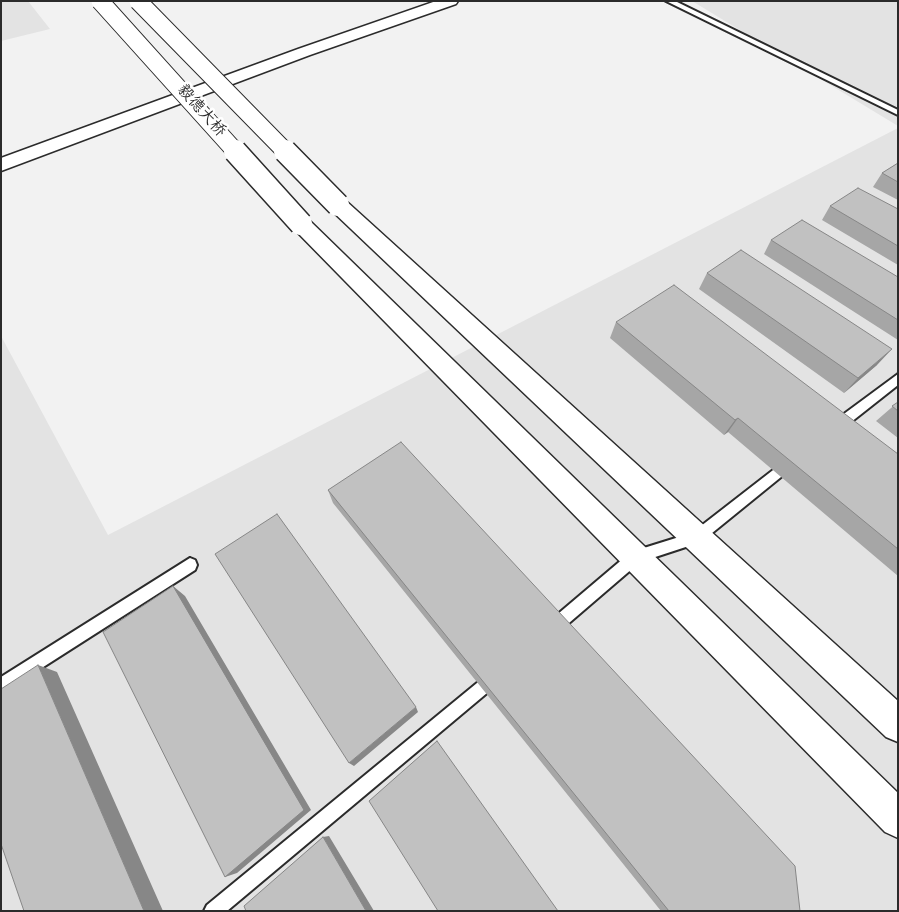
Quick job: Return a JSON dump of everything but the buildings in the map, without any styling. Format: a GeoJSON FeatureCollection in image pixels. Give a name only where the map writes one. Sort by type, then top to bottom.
{"type":"FeatureCollection","features":[{"type":"Feature","properties":{"kind":"street","name":"毅德大桥"},"geometry":{"type":"LineString","coordinates":[[100,1],[301,224],[898,819]]}},
{"type":"Feature","properties":{"kind":"street","name":"毅德大桥"},"geometry":{"type":"LineString","coordinates":[[138,1],[338,205],[898,725]]}},
{"type":"Feature","properties":{"kind":"street"},"geometry":{"type":"LineString","coordinates":[[1,165],[304,52],[451,1]]}},
{"type":"Feature","properties":{"kind":"lane"},"geometry":{"type":"LineString","coordinates":[[669,1],[898,113]]}},
{"type":"Feature","properties":{"kind":"lane"},"geometry":{"type":"LineString","coordinates":[[832,430],[898,378]]}},
{"type":"Feature","properties":{"kind":"lane"},"geometry":{"type":"LineString","coordinates":[[557,624],[636,557],[696,538],[777,474]]}},
{"type":"Feature","properties":{"kind":"lane"},"geometry":{"type":"LineString","coordinates":[[1,686],[190,565]]}},
{"type":"Feature","properties":{"kind":"lane"},"geometry":{"type":"LineString","coordinates":[[214,911],[482,688]]}},
{"type":"Feature","properties":{"kind":"shaded area"},"geometry":{"type":"Polygon","coordinates":[[[1,1],[28,1],[50,29],[1,41],[1,1]]]}},
{"type":"Feature","properties":{"kind":"shaded area"},"geometry":{"type":"Polygon","coordinates":[[[692,1],[898,1],[898,126],[692,1]]]}},
{"type":"Feature","properties":{"kind":"shaded area"},"geometry":{"type":"Polygon","coordinates":[[[898,128],[898,911],[1,911],[1,336],[108,535],[898,128]]]}}]}
